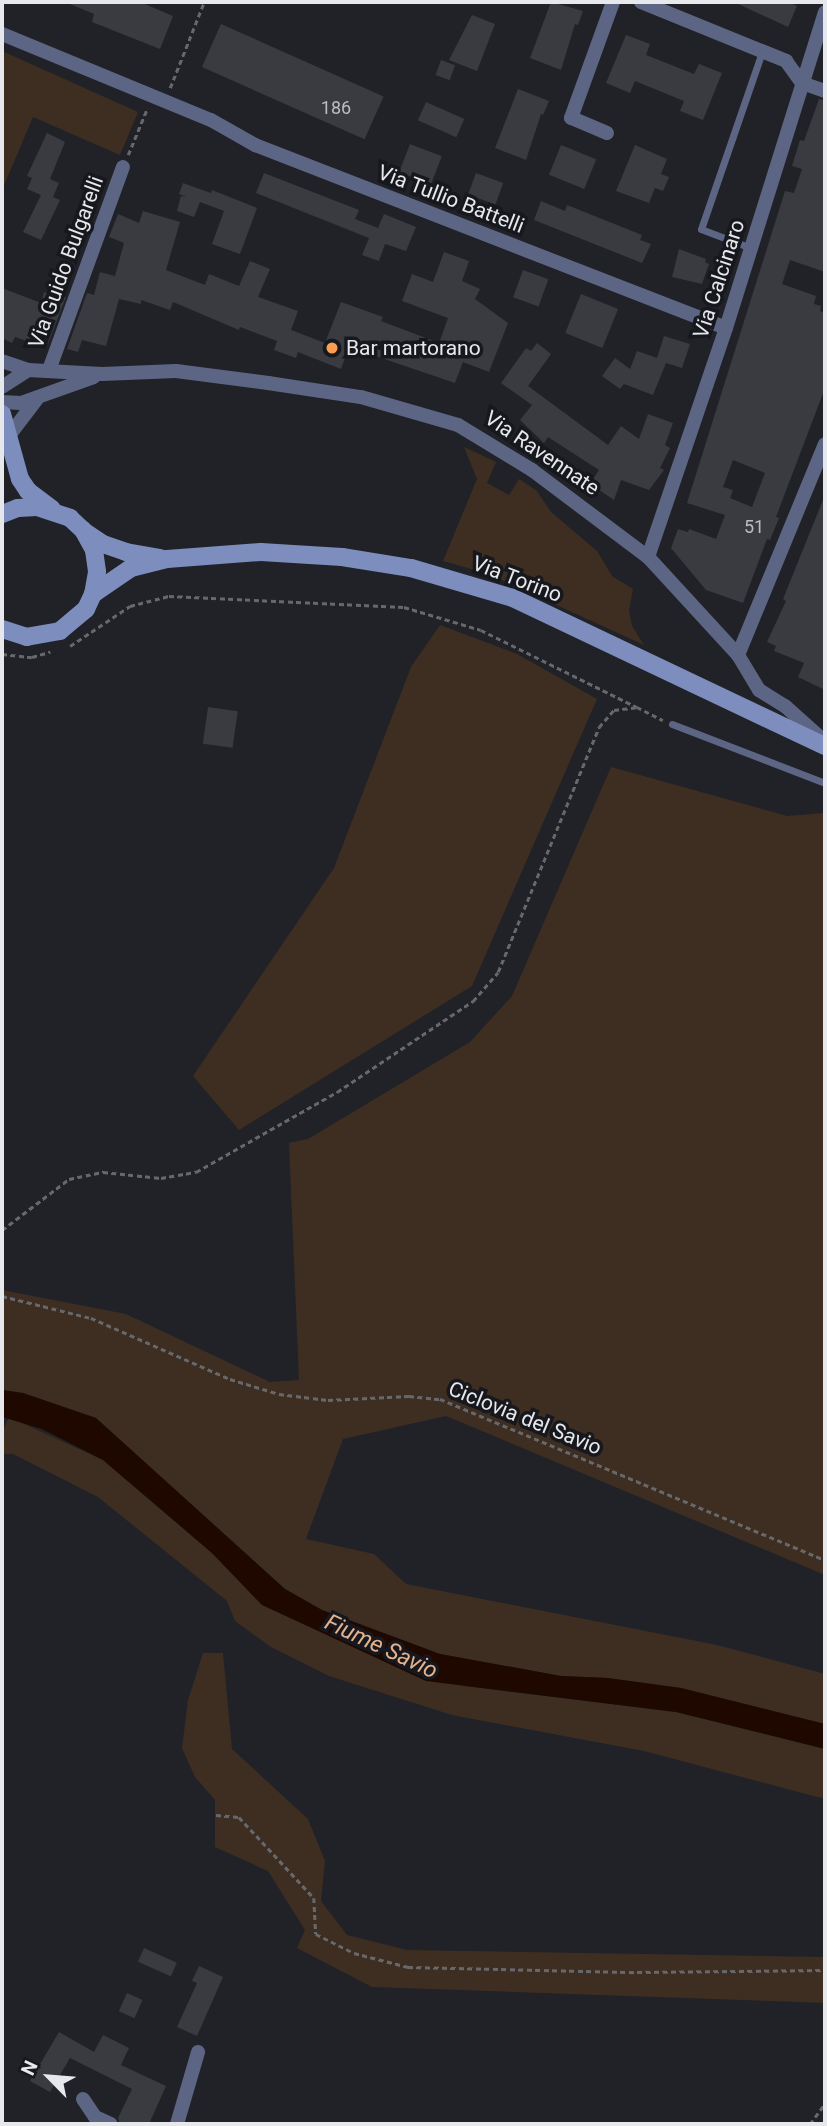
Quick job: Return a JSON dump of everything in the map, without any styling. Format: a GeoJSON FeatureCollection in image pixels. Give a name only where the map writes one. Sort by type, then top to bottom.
{"type":"FeatureCollection","features":[{"type":"Feature","properties":{"kind":"main road"},"geometry":{"type":"LineString","coordinates":[[2,414],[20,479],[28,491],[55,511]]}},
{"type":"Feature","properties":{"kind":"main road"},"geometry":{"type":"LineString","coordinates":[[2,514],[18,508],[37,507],[55,511]]}},
{"type":"Feature","properties":{"kind":"main road","name":"Via Torino"},"geometry":{"type":"LineString","coordinates":[[55,511],[103,544],[126,552],[167,559]]}},
{"type":"Feature","properties":{"kind":"main road"},"geometry":{"type":"LineString","coordinates":[[83,530],[94,550],[97,572],[93,594]]}},
{"type":"Feature","properties":{"kind":"main road","name":"Via Torino"},"geometry":{"type":"LineString","coordinates":[[2,629],[27,637],[60,631],[86,609],[93,594],[131,568],[167,559],[261,552],[342,557],[411,568],[513,598],[825,744]]}},
{"type":"Feature","properties":{"kind":"street"},"geometry":{"type":"LineString","coordinates":[[607,134],[571,118],[613,2]]}},
{"type":"Feature","properties":{"kind":"street"},"geometry":{"type":"LineString","coordinates":[[641,2],[786,61],[802,83],[825,91]]}},
{"type":"Feature","properties":{"kind":"street","name":"Via Calcinaro"},"geometry":{"type":"LineString","coordinates":[[648,557],[726,328],[825,12]]}},
{"type":"Feature","properties":{"kind":"street","name":"Via Tullio Battelli"},"geometry":{"type":"LineString","coordinates":[[2,34],[211,120],[255,145],[726,328]]}},
{"type":"Feature","properties":{"kind":"street","name":"Via Guido Bulgarelli"},"geometry":{"type":"LineString","coordinates":[[49,370],[123,167]]}},
{"type":"Feature","properties":{"kind":"street","name":"Via Ravennate"},"geometry":{"type":"LineString","coordinates":[[2,361],[27,370],[102,374],[176,371],[268,383],[361,397],[458,425],[532,470],[648,557],[738,654],[759,690],[785,706],[825,744]]}},
{"type":"Feature","properties":{"kind":"street"},"geometry":{"type":"LineString","coordinates":[[2,387],[27,370]]}},
{"type":"Feature","properties":{"kind":"street","name":"Via Ravennate"},"geometry":{"type":"LineString","coordinates":[[2,402],[38,398],[102,374]]}},
{"type":"Feature","properties":{"kind":"street"},"geometry":{"type":"LineString","coordinates":[[8,437],[38,398]]}},
{"type":"Feature","properties":{"kind":"street"},"geometry":{"type":"LineString","coordinates":[[738,654],[825,444]]}},
{"type":"Feature","properties":{"kind":"street"},"geometry":{"type":"LineString","coordinates":[[177,2124],[198,2052]]}},
{"type":"Feature","properties":{"kind":"street"},"geometry":{"type":"LineString","coordinates":[[83,2099],[94,2116],[111,2124]]}},
{"type":"Feature","properties":{"kind":"lane"},"geometry":{"type":"LineString","coordinates":[[751,248],[702,229],[763,51]]}},
{"type":"Feature","properties":{"kind":"lane"},"geometry":{"type":"LineString","coordinates":[[672,724],[825,783]]}},
{"type":"Feature","properties":{"kind":"path"},"geometry":{"type":"LineString","coordinates":[[123,167],[204,2]]}},
{"type":"Feature","properties":{"kind":"path"},"geometry":{"type":"LineString","coordinates":[[64,648],[75,645],[130,606],[169,596],[404,607],[481,630],[672,724]]}},
{"type":"Feature","properties":{"kind":"path"},"geometry":{"type":"LineString","coordinates":[[2,654],[32,657],[53,651]]}},
{"type":"Feature","properties":{"kind":"path"},"geometry":{"type":"LineString","coordinates":[[2,1230],[69,1179],[103,1172],[161,1178],[196,1172],[337,1092],[473,1001],[498,972],[599,727],[614,710],[637,707]]}},
{"type":"Feature","properties":{"kind":"path","name":"Ciclovia del Savio"},"geometry":{"type":"LineString","coordinates":[[2,1296],[91,1318],[230,1379],[279,1394],[328,1400],[409,1396],[440,1399],[825,1560]]}},
{"type":"Feature","properties":{"kind":"path"},"geometry":{"type":"LineString","coordinates":[[216,1815],[239,1817],[314,1898],[316,1934],[354,1953],[408,1967],[637,1972],[825,1970]]}},
{"type":"Feature","properties":{"kind":"path"},"geometry":{"type":"LineString","coordinates":[[810,2124],[825,2103]]}},
{"type":"Feature","properties":{"kind":"shaded area"},"geometry":{"type":"Polygon","coordinates":[[[2,51],[138,112],[120,155],[33,117],[2,190],[2,51]]]}},
{"type":"Feature","properties":{"kind":"shaded area"},"geometry":{"type":"Polygon","coordinates":[[[464,447],[496,462],[487,483],[509,495],[519,479],[537,491],[551,512],[597,551],[612,576],[633,589],[629,611],[632,626],[644,645],[489,574],[443,561],[477,479],[464,447]]]}},
{"type":"Feature","properties":{"kind":"shaded area"},"geometry":{"type":"Polygon","coordinates":[[[440,625],[517,654],[597,699],[472,986],[239,1130],[193,1076],[334,868],[411,667],[440,625]]]}},
{"type":"Feature","properties":{"kind":"shaded area"},"geometry":{"type":"Polygon","coordinates":[[[611,767],[787,816],[825,813],[825,1575],[446,1416],[343,1439],[306,1539],[374,1554],[406,1584],[717,1645],[825,1674],[825,1724],[681,1688],[608,1678],[561,1676],[440,1654],[322,1610],[285,1589],[96,1418],[23,1393],[2,1390],[2,1290],[126,1314],[270,1382],[299,1380],[289,1143],[308,1139],[470,1042],[512,996],[611,767]]]}},
{"type":"Feature","properties":{"kind":"shaded area"},"geometry":{"type":"Polygon","coordinates":[[[9,1417],[103,1460],[212,1553],[262,1605],[464,1686],[676,1712],[825,1749],[825,1799],[644,1751],[452,1715],[329,1676],[271,1647],[235,1621],[227,1601],[98,1497],[13,1454],[2,1454],[2,1433],[9,1417]]]}},
{"type":"Feature","properties":{"kind":"shaded area"},"geometry":{"type":"Polygon","coordinates":[[[203,1653],[223,1653],[232,1749],[308,1819],[325,1861],[321,1901],[347,1935],[407,1950],[825,1957],[825,2003],[372,1987],[297,1948],[305,1930],[268,1871],[215,1847],[215,1800],[195,1777],[182,1748],[188,1700],[203,1653]]]}},
{"type":"Feature","properties":{"kind":"water","name":"Fiume Savio"},"geometry":{"type":"Polygon","coordinates":[[[2,1390],[23,1393],[96,1418],[285,1589],[322,1610],[440,1654],[561,1676],[608,1678],[681,1688],[825,1724],[825,1749],[676,1712],[426,1681],[262,1605],[212,1553],[103,1460],[42,1429],[2,1417],[2,1390]]]}},
{"type":"Feature","properties":{"kind":"building"},"geometry":{"type":"Polygon","coordinates":[[[65,2],[140,2],[173,16],[160,49],[92,22],[94,14],[65,2]]]}},
{"type":"Feature","properties":{"kind":"building"},"geometry":{"type":"Polygon","coordinates":[[[551,2],[583,11],[578,25],[575,24],[561,70],[530,58],[551,2]]]}},
{"type":"Feature","properties":{"kind":"building"},"geometry":{"type":"Polygon","coordinates":[[[734,2],[788,2],[797,6],[788,27],[734,2]]]}},
{"type":"Feature","properties":{"kind":"building"},"geometry":{"type":"Polygon","coordinates":[[[472,15],[495,24],[477,71],[449,60],[472,15]]]}},
{"type":"Feature","properties":{"kind":"building"},"geometry":{"type":"Polygon","coordinates":[[[221,24],[384,96],[364,139],[202,67],[221,24]]]}},
{"type":"Feature","properties":{"kind":"building"},"geometry":{"type":"Polygon","coordinates":[[[626,35],[650,44],[646,55],[694,74],[699,64],[722,73],[703,120],[680,111],[684,101],[635,81],[630,93],[606,83],[626,35]]]}},
{"type":"Feature","properties":{"kind":"building"},"geometry":{"type":"Polygon","coordinates":[[[441,60],[455,65],[450,80],[436,75],[441,60]]]}},
{"type":"Feature","properties":{"kind":"building"},"geometry":{"type":"Polygon","coordinates":[[[518,89],[549,101],[543,115],[541,114],[526,160],[495,148],[518,89]]]}},
{"type":"Feature","properties":{"kind":"building"},"geometry":{"type":"Polygon","coordinates":[[[819,99],[825,100],[825,272],[790,260],[782,284],[816,296],[814,304],[821,306],[820,311],[825,313],[825,388],[776,517],[779,518],[770,540],[767,539],[743,603],[706,590],[671,548],[678,529],[688,532],[689,529],[716,539],[725,515],[687,503],[785,191],[794,193],[802,169],[792,166],[800,140],[804,141],[819,99]],[[733,460],[723,487],[733,490],[730,498],[752,507],[765,473],[733,460]]]}},
{"type":"Feature","properties":{"kind":"building"},"geometry":{"type":"Polygon","coordinates":[[[426,102],[464,119],[456,137],[418,120],[426,102]]]}},
{"type":"Feature","properties":{"kind":"building"},"geometry":{"type":"Polygon","coordinates":[[[47,133],[65,142],[50,179],[59,183],[53,197],[60,200],[41,240],[23,232],[41,195],[27,189],[32,178],[27,176],[47,133]]]}},
{"type":"Feature","properties":{"kind":"building"},"geometry":{"type":"Polygon","coordinates":[[[410,144],[442,156],[431,184],[399,172],[410,144]]]}},
{"type":"Feature","properties":{"kind":"building"},"geometry":{"type":"Polygon","coordinates":[[[561,145],[596,159],[584,189],[549,175],[561,145]]]}},
{"type":"Feature","properties":{"kind":"building"},"geometry":{"type":"Polygon","coordinates":[[[635,145],[667,159],[661,174],[669,177],[663,191],[655,188],[649,203],[616,191],[635,145]]]}},
{"type":"Feature","properties":{"kind":"building"},"geometry":{"type":"Polygon","coordinates":[[[264,173],[359,210],[355,219],[378,228],[384,214],[416,227],[406,251],[385,244],[379,261],[362,255],[369,238],[256,193],[264,173]]]}},
{"type":"Feature","properties":{"kind":"building"},"geometry":{"type":"Polygon","coordinates":[[[476,173],[503,183],[495,205],[468,195],[476,173]]]}},
{"type":"Feature","properties":{"kind":"building"},"geometry":{"type":"Polygon","coordinates":[[[183,183],[211,193],[212,190],[257,208],[240,254],[212,244],[224,211],[200,202],[194,217],[177,211],[181,196],[187,197],[179,194],[183,183]]]}},
{"type":"Feature","properties":{"kind":"building"},"geometry":{"type":"Polygon","coordinates":[[[541,201],[565,211],[567,205],[642,235],[640,240],[651,244],[642,263],[534,220],[541,201]]]}},
{"type":"Feature","properties":{"kind":"building"},"geometry":{"type":"Polygon","coordinates":[[[143,211],[180,222],[166,270],[205,285],[209,274],[239,286],[250,261],[270,269],[258,297],[298,311],[291,330],[325,343],[341,302],[383,317],[381,321],[439,343],[448,318],[402,301],[412,274],[433,282],[444,252],[469,261],[462,281],[480,289],[475,299],[508,323],[489,372],[463,362],[455,383],[349,347],[341,369],[298,352],[296,358],[274,350],[277,341],[240,327],[239,330],[173,302],[170,310],[141,300],[141,304],[119,299],[106,346],[82,340],[78,352],[67,349],[87,293],[94,295],[100,272],[115,276],[124,243],[109,237],[118,214],[139,223],[143,211]]]}},
{"type":"Feature","properties":{"kind":"building"},"geometry":{"type":"Polygon","coordinates":[[[679,249],[706,259],[705,262],[709,264],[702,284],[672,277],[679,249]]]}},
{"type":"Feature","properties":{"kind":"building"},"geometry":{"type":"Polygon","coordinates":[[[523,270],[548,279],[538,306],[513,297],[523,270]]]}},
{"type":"Feature","properties":{"kind":"building"},"geometry":{"type":"Polygon","coordinates":[[[2,288],[41,303],[44,292],[66,297],[48,344],[45,343],[44,347],[15,337],[12,343],[2,338],[2,288]]]}},
{"type":"Feature","properties":{"kind":"building"},"geometry":{"type":"Polygon","coordinates":[[[581,294],[618,309],[602,348],[565,333],[581,294]]]}},
{"type":"Feature","properties":{"kind":"building"},"geometry":{"type":"Polygon","coordinates":[[[664,336],[690,344],[682,368],[666,363],[653,395],[624,384],[620,389],[602,376],[615,358],[630,369],[637,351],[657,358],[664,336]]]}},
{"type":"Feature","properties":{"kind":"building"},"geometry":{"type":"Polygon","coordinates":[[[537,343],[551,354],[528,386],[608,445],[621,426],[639,439],[648,414],[673,423],[665,445],[670,448],[660,468],[664,470],[649,490],[621,480],[614,500],[590,484],[599,470],[548,437],[544,443],[520,420],[532,405],[501,383],[526,348],[531,351],[537,343]]]}},
{"type":"Feature","properties":{"kind":"building"},"geometry":{"type":"Polygon","coordinates":[[[825,495],[825,690],[798,677],[804,663],[774,651],[776,646],[767,642],[786,601],[783,599],[825,495]]]}},
{"type":"Feature","properties":{"kind":"building"},"geometry":{"type":"Polygon","coordinates":[[[208,707],[238,711],[233,748],[203,744],[208,707]]]}},
{"type":"Feature","properties":{"kind":"building"},"geometry":{"type":"Polygon","coordinates":[[[144,1948],[177,1963],[171,1976],[138,1962],[144,1948]]]}},
{"type":"Feature","properties":{"kind":"building"},"geometry":{"type":"Polygon","coordinates":[[[199,1966],[223,1977],[197,2036],[177,2027],[197,1983],[192,1981],[199,1966]]]}},
{"type":"Feature","properties":{"kind":"building"},"geometry":{"type":"Polygon","coordinates":[[[127,1993],[143,2000],[134,2018],[119,2011],[127,1993]]]}},
{"type":"Feature","properties":{"kind":"building"},"geometry":{"type":"Polygon","coordinates":[[[59,2032],[94,2052],[103,2035],[129,2048],[121,2065],[166,2086],[149,2124],[120,2124],[118,2118],[132,2089],[70,2058],[50,2092],[30,2081],[59,2032]]]}},
{"type":"Feature","properties":{"kind":"place","name":"Bar martorano"},"geometry":{"type":"Point","coordinates":[332,348]}}]}
